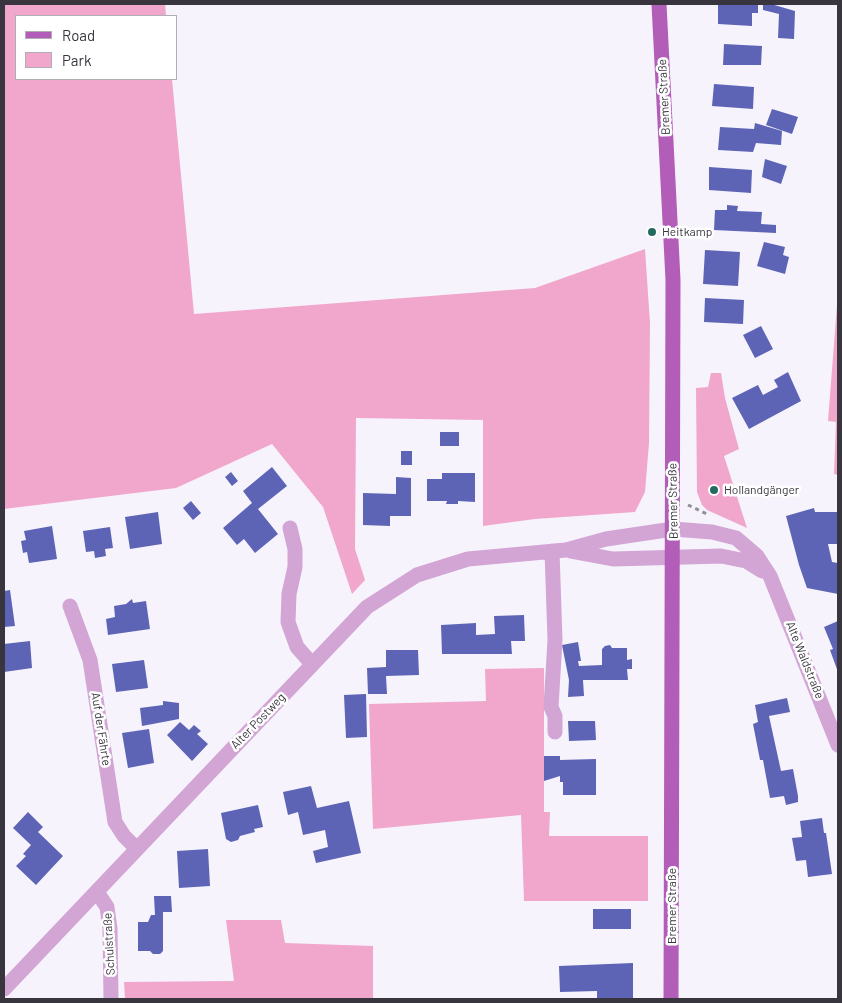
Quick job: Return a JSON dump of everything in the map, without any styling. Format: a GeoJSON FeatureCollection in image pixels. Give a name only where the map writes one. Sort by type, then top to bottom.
{"type":"FeatureCollection","features":[{"type":"Feature","properties":{"kind":"main road","name":"Bremer Straße"},"geometry":{"type":"LineString","coordinates":[[659,4],[673,280],[674,556],[671,999]]}},
{"type":"Feature","properties":{"kind":"street"},"geometry":{"type":"LineString","coordinates":[[290,528],[295,549],[295,567],[288,594],[288,622],[297,647],[312,664]]}},
{"type":"Feature","properties":{"kind":"street","name":"Alter Postweg"},"geometry":{"type":"LineString","coordinates":[[4,989],[367,607],[417,576],[468,558],[559,551],[606,539],[673,529]]}},
{"type":"Feature","properties":{"kind":"street","name":"Alte Waldstraße"},"geometry":{"type":"LineString","coordinates":[[673,529],[712,532],[736,538],[757,556],[770,576],[838,745]]}},
{"type":"Feature","properties":{"kind":"street","name":"Alter Postweg"},"geometry":{"type":"LineString","coordinates":[[559,551],[613,559],[674,556]]}},
{"type":"Feature","properties":{"kind":"street"},"geometry":{"type":"LineString","coordinates":[[555,732],[555,716],[551,707],[556,640],[559,551]]}},
{"type":"Feature","properties":{"kind":"street"},"geometry":{"type":"LineString","coordinates":[[674,556],[721,556],[746,561],[770,576]]}},
{"type":"Feature","properties":{"kind":"street","name":"Auf der Fährte"},"geometry":{"type":"LineString","coordinates":[[70,606],[90,660],[115,822],[124,836],[136,848]]}},
{"type":"Feature","properties":{"kind":"street","name":"Schulstraße"},"geometry":{"type":"LineString","coordinates":[[97,892],[107,907],[110,929],[111,999]]}},
{"type":"Feature","properties":{"kind":"green space"},"geometry":{"type":"Polygon","coordinates":[[[4,4],[165,4],[166,15],[15,15],[15,80],[172,80],[194,314],[535,288],[645,249],[650,323],[649,443],[645,492],[635,512],[535,519],[483,526],[483,420],[356,418],[355,549],[365,580],[352,594],[323,507],[272,444],[176,488],[4,509],[4,4]]]}},
{"type":"Feature","properties":{"kind":"green space"},"geometry":{"type":"Polygon","coordinates":[[[837,305],[838,475],[834,474],[836,422],[828,421],[837,305]]]}},
{"type":"Feature","properties":{"kind":"green space"},"geometry":{"type":"Polygon","coordinates":[[[711,373],[721,373],[725,398],[739,449],[724,456],[747,528],[707,510],[702,505],[697,492],[696,388],[708,387],[711,373]]]}},
{"type":"Feature","properties":{"kind":"green space"},"geometry":{"type":"Polygon","coordinates":[[[544,668],[544,812],[550,812],[549,836],[648,836],[648,901],[524,901],[521,815],[373,829],[369,704],[486,701],[485,669],[544,668]]]}},
{"type":"Feature","properties":{"kind":"green space"},"geometry":{"type":"Polygon","coordinates":[[[226,920],[281,920],[285,943],[373,946],[373,999],[125,999],[124,982],[234,981],[226,920]]]}},
{"type":"Feature","properties":{"kind":"building"},"geometry":{"type":"Polygon","coordinates":[[[718,4],[758,4],[758,13],[752,13],[752,26],[718,24],[718,4]]]}},
{"type":"Feature","properties":{"kind":"building"},"geometry":{"type":"Polygon","coordinates":[[[763,4],[771,4],[795,11],[794,39],[778,38],[779,14],[763,10],[763,4]]]}},
{"type":"Feature","properties":{"kind":"building"},"geometry":{"type":"Polygon","coordinates":[[[724,44],[762,46],[761,65],[723,65],[724,44]]]}},
{"type":"Feature","properties":{"kind":"building"},"geometry":{"type":"Polygon","coordinates":[[[714,84],[754,87],[753,109],[712,106],[714,84]]]}},
{"type":"Feature","properties":{"kind":"building"},"geometry":{"type":"Polygon","coordinates":[[[772,109],[798,117],[792,134],[766,125],[772,109]]]}},
{"type":"Feature","properties":{"kind":"building"},"geometry":{"type":"Polygon","coordinates":[[[755,123],[782,131],[781,145],[756,143],[753,152],[718,150],[720,127],[754,129],[755,123]]]}},
{"type":"Feature","properties":{"kind":"building"},"geometry":{"type":"Polygon","coordinates":[[[765,159],[787,166],[781,184],[762,177],[765,159]]]}},
{"type":"Feature","properties":{"kind":"building"},"geometry":{"type":"Polygon","coordinates":[[[709,167],[752,170],[751,193],[709,190],[709,167]]]}},
{"type":"Feature","properties":{"kind":"building"},"geometry":{"type":"Polygon","coordinates":[[[727,205],[738,206],[737,211],[762,212],[761,224],[776,225],[776,233],[714,230],[715,210],[727,210],[727,205]]]}},
{"type":"Feature","properties":{"kind":"building"},"geometry":{"type":"Polygon","coordinates":[[[764,242],[785,247],[783,255],[789,257],[785,274],[757,266],[764,242]]]}},
{"type":"Feature","properties":{"kind":"building"},"geometry":{"type":"Polygon","coordinates":[[[705,250],[740,252],[738,286],[703,284],[705,250]]]}},
{"type":"Feature","properties":{"kind":"building"},"geometry":{"type":"Polygon","coordinates":[[[705,298],[744,300],[743,324],[704,322],[705,298]]]}},
{"type":"Feature","properties":{"kind":"building"},"geometry":{"type":"Polygon","coordinates":[[[761,326],[773,349],[755,358],[743,335],[761,326]]]}},
{"type":"Feature","properties":{"kind":"building"},"geometry":{"type":"Polygon","coordinates":[[[788,372],[801,401],[749,429],[732,398],[758,385],[763,395],[778,387],[774,380],[788,372]]]}},
{"type":"Feature","properties":{"kind":"building"},"geometry":{"type":"Polygon","coordinates":[[[440,432],[459,432],[459,446],[440,446],[440,432]]]}},
{"type":"Feature","properties":{"kind":"building"},"geometry":{"type":"Polygon","coordinates":[[[401,451],[412,451],[412,465],[401,465],[401,451]]]}},
{"type":"Feature","properties":{"kind":"building"},"geometry":{"type":"Polygon","coordinates":[[[272,467],[287,486],[258,509],[278,534],[255,553],[244,539],[237,545],[223,528],[252,503],[243,491],[272,467]]]}},
{"type":"Feature","properties":{"kind":"building"},"geometry":{"type":"Polygon","coordinates":[[[231,472],[238,481],[232,486],[225,477],[231,472]]]}},
{"type":"Feature","properties":{"kind":"building"},"geometry":{"type":"Polygon","coordinates":[[[442,473],[475,473],[475,502],[458,501],[458,504],[446,504],[447,501],[427,501],[427,479],[442,479],[442,473]]]}},
{"type":"Feature","properties":{"kind":"building"},"geometry":{"type":"Polygon","coordinates":[[[396,477],[411,478],[411,516],[390,516],[390,526],[363,525],[363,493],[396,494],[396,477]]]}},
{"type":"Feature","properties":{"kind":"building"},"geometry":{"type":"Polygon","coordinates":[[[191,501],[201,513],[193,520],[183,508],[191,501]]]}},
{"type":"Feature","properties":{"kind":"building"},"geometry":{"type":"Polygon","coordinates":[[[814,508],[815,512],[838,512],[838,544],[828,544],[832,562],[838,563],[838,594],[807,588],[799,565],[786,516],[814,508]]]}},
{"type":"Feature","properties":{"kind":"building"},"geometry":{"type":"Polygon","coordinates":[[[158,512],[162,544],[130,549],[125,517],[158,512]]]}},
{"type":"Feature","properties":{"kind":"building"},"geometry":{"type":"Polygon","coordinates":[[[52,526],[57,559],[29,563],[27,552],[23,553],[21,541],[26,540],[24,531],[52,526]]]}},
{"type":"Feature","properties":{"kind":"building"},"geometry":{"type":"Polygon","coordinates":[[[110,527],[113,548],[105,549],[106,556],[95,558],[94,551],[86,552],[83,531],[110,527]]]}},
{"type":"Feature","properties":{"kind":"building"},"geometry":{"type":"Polygon","coordinates":[[[10,590],[15,626],[4,627],[4,591],[10,590]]]}},
{"type":"Feature","properties":{"kind":"building"},"geometry":{"type":"Polygon","coordinates":[[[132,599],[133,603],[146,601],[150,629],[108,635],[106,619],[115,617],[114,606],[126,604],[132,599]]]}},
{"type":"Feature","properties":{"kind":"building"},"geometry":{"type":"Polygon","coordinates":[[[524,615],[525,641],[511,641],[512,654],[442,654],[441,625],[476,623],[476,635],[495,634],[494,616],[524,615]]]}},
{"type":"Feature","properties":{"kind":"building"},"geometry":{"type":"Polygon","coordinates":[[[838,621],[838,672],[830,650],[833,649],[824,627],[838,621]]]}},
{"type":"Feature","properties":{"kind":"building"},"geometry":{"type":"Polygon","coordinates":[[[30,641],[32,668],[4,672],[4,644],[30,641]]]}},
{"type":"Feature","properties":{"kind":"building"},"geometry":{"type":"Polygon","coordinates":[[[578,642],[581,661],[578,661],[579,666],[602,665],[602,649],[605,646],[627,648],[627,660],[632,659],[632,669],[627,669],[628,680],[583,680],[584,696],[568,697],[569,680],[562,645],[578,642]]]}},
{"type":"Feature","properties":{"kind":"building"},"geometry":{"type":"Polygon","coordinates":[[[386,650],[418,650],[419,675],[386,676],[387,694],[368,694],[367,668],[386,667],[386,650]]]}},
{"type":"Feature","properties":{"kind":"building"},"geometry":{"type":"Polygon","coordinates":[[[144,660],[148,688],[116,692],[112,664],[144,660]]]}},
{"type":"Feature","properties":{"kind":"building"},"geometry":{"type":"Polygon","coordinates":[[[366,694],[367,737],[346,738],[344,695],[366,694]]]}},
{"type":"Feature","properties":{"kind":"building"},"geometry":{"type":"Polygon","coordinates":[[[787,698],[790,712],[769,716],[781,771],[793,769],[798,802],[786,805],[784,796],[770,798],[763,760],[760,760],[753,724],[758,722],[755,705],[787,698]]]}},
{"type":"Feature","properties":{"kind":"building"},"geometry":{"type":"Polygon","coordinates":[[[163,701],[179,703],[179,719],[142,726],[140,708],[163,705],[163,701]]]}},
{"type":"Feature","properties":{"kind":"building"},"geometry":{"type":"Polygon","coordinates":[[[568,721],[595,721],[596,740],[569,741],[568,721]]]}},
{"type":"Feature","properties":{"kind":"building"},"geometry":{"type":"Polygon","coordinates":[[[180,722],[189,730],[194,725],[201,731],[197,734],[208,744],[192,761],[167,735],[180,722]]]}},
{"type":"Feature","properties":{"kind":"building"},"geometry":{"type":"Polygon","coordinates":[[[149,729],[154,763],[128,768],[122,733],[149,729]]]}},
{"type":"Feature","properties":{"kind":"building"},"geometry":{"type":"Polygon","coordinates":[[[544,756],[560,756],[560,760],[596,759],[596,795],[563,795],[563,782],[560,782],[560,776],[544,781],[544,756]]]}},
{"type":"Feature","properties":{"kind":"building"},"geometry":{"type":"Polygon","coordinates":[[[311,786],[317,808],[349,801],[361,853],[316,863],[313,851],[328,847],[325,830],[303,835],[298,812],[288,815],[283,792],[311,786]]]}},
{"type":"Feature","properties":{"kind":"building"},"geometry":{"type":"Polygon","coordinates":[[[258,805],[263,827],[254,829],[255,832],[240,836],[238,840],[231,842],[226,839],[221,813],[258,805]]]}},
{"type":"Feature","properties":{"kind":"building"},"geometry":{"type":"Polygon","coordinates":[[[28,812],[43,827],[38,832],[63,856],[36,885],[16,866],[26,856],[23,854],[31,845],[13,828],[28,812]]]}},
{"type":"Feature","properties":{"kind":"building"},"geometry":{"type":"Polygon","coordinates":[[[822,818],[832,874],[808,877],[806,860],[796,861],[792,838],[802,837],[800,821],[822,818]]]}},
{"type":"Feature","properties":{"kind":"building"},"geometry":{"type":"Polygon","coordinates":[[[208,849],[210,886],[179,888],[177,851],[208,849]]]}},
{"type":"Feature","properties":{"kind":"building"},"geometry":{"type":"Polygon","coordinates":[[[154,896],[171,896],[172,912],[163,912],[163,951],[160,954],[153,954],[150,951],[138,951],[138,922],[148,922],[151,915],[155,915],[154,896]]]}},
{"type":"Feature","properties":{"kind":"building"},"geometry":{"type":"Polygon","coordinates":[[[593,909],[631,909],[631,929],[593,929],[593,909]]]}},
{"type":"Feature","properties":{"kind":"building"},"geometry":{"type":"Polygon","coordinates":[[[633,963],[633,999],[597,999],[597,991],[560,992],[559,966],[633,963]]]}},
{"type":"Feature","properties":{"kind":"place","name":"Heitkamp"},"geometry":{"type":"Point","coordinates":[652,232]}},
{"type":"Feature","properties":{"kind":"place","name":"Hollandgänger"},"geometry":{"type":"Point","coordinates":[714,490]}}]}
